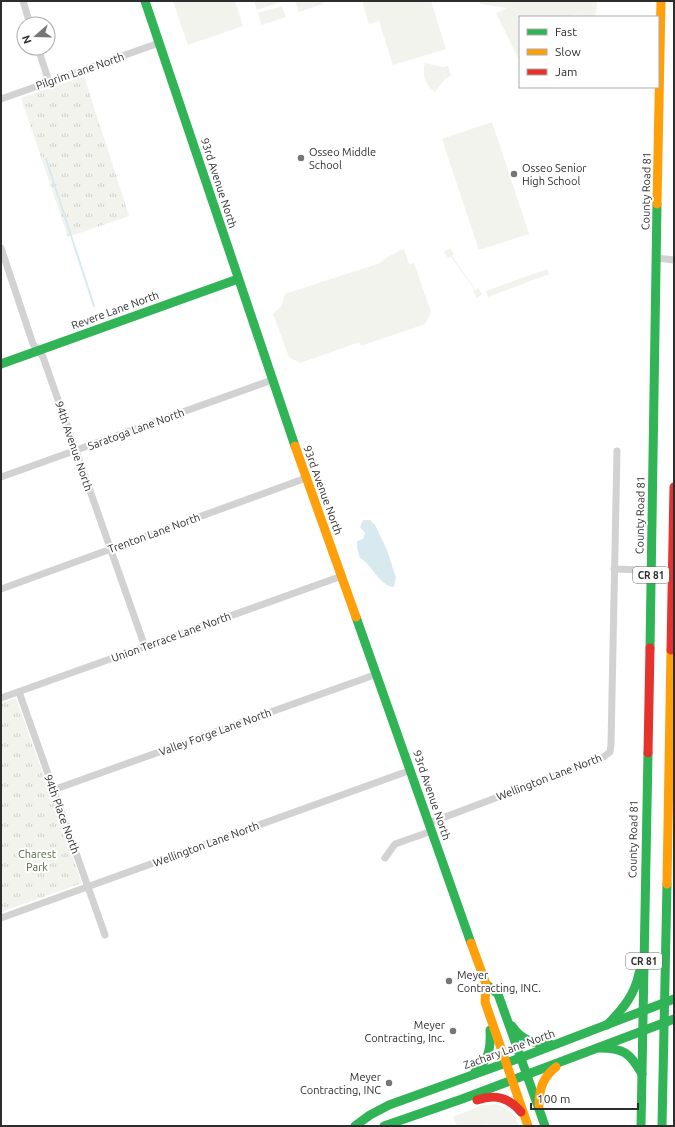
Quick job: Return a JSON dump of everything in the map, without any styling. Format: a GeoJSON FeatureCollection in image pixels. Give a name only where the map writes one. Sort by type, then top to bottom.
{"type":"FeatureCollection","features":[{"type":"Feature","properties":{"kind":"main road","name":"93rd Avenue North"},"geometry":{"type":"LineString","coordinates":[[145,1],[272,380],[486,984],[485,1002],[527,1123]]}},
{"type":"Feature","properties":{"kind":"main road","name":"County Road 81"},"geometry":{"type":"LineString","coordinates":[[641,1126],[661,1]]}},
{"type":"Feature","properties":{"kind":"main road","name":"Revere Lane North"},"geometry":{"type":"LineString","coordinates":[[1,364],[238,279]]}},
{"type":"Feature","properties":{"kind":"main road","name":"CR 81"},"geometry":{"type":"LineString","coordinates":[[662,1126],[674,487]]}},
{"type":"Feature","properties":{"kind":"main road"},"geometry":{"type":"LineString","coordinates":[[668,814],[674,873]]}},
{"type":"Feature","properties":{"kind":"main road"},"geometry":{"type":"LineString","coordinates":[[607,1025],[624,1007],[635,989],[638,976],[644,891]]}},
{"type":"Feature","properties":{"kind":"main road","name":"93rd Avenue North"},"geometry":{"type":"LineString","coordinates":[[486,984],[498,994],[543,1122]]}},
{"type":"Feature","properties":{"kind":"main road","name":"Zachary Lane North"},"geometry":{"type":"LineString","coordinates":[[355,1126],[370,1115],[389,1105],[558,1044],[674,999]]}},
{"type":"Feature","properties":{"kind":"main road"},"geometry":{"type":"LineString","coordinates":[[471,1076],[486,1062],[492,1043],[488,1012]]}},
{"type":"Feature","properties":{"kind":"main road"},"geometry":{"type":"LineString","coordinates":[[506,1017],[515,1033],[528,1042],[540,1045],[558,1044]]}},
{"type":"Feature","properties":{"kind":"main road"},"geometry":{"type":"LineString","coordinates":[[384,1126],[422,1114],[674,1019]]}},
{"type":"Feature","properties":{"kind":"main road"},"geometry":{"type":"LineString","coordinates":[[662,1126],[673,1044]]}},
{"type":"Feature","properties":{"kind":"main road"},"geometry":{"type":"LineString","coordinates":[[599,1048],[614,1048],[628,1053],[642,1074]]}},
{"type":"Feature","properties":{"kind":"main road"},"geometry":{"type":"LineString","coordinates":[[543,1122],[538,1093],[542,1082],[551,1070],[566,1060]]}},
{"type":"Feature","properties":{"kind":"main road"},"geometry":{"type":"LineString","coordinates":[[422,1114],[437,1114],[486,1097],[495,1096],[505,1098],[517,1106],[527,1123]]}},
{"type":"Feature","properties":{"kind":"street"},"geometry":{"type":"LineString","coordinates":[[23,1],[28,16]]}},
{"type":"Feature","properties":{"kind":"street","name":"Pilgrim Lane North"},"geometry":{"type":"LineString","coordinates":[[1,99],[159,43]]}},
{"type":"Feature","properties":{"kind":"street"},"geometry":{"type":"LineString","coordinates":[[41,56],[49,82]]}},
{"type":"Feature","properties":{"kind":"street","name":"94th Avenue North"},"geometry":{"type":"LineString","coordinates":[[1,248],[33,344],[43,357],[145,647]]}},
{"type":"Feature","properties":{"kind":"street"},"geometry":{"type":"LineString","coordinates":[[657,258],[674,260]]}},
{"type":"Feature","properties":{"kind":"street","name":"Saratoga Lane North"},"geometry":{"type":"LineString","coordinates":[[1,477],[272,380]]}},
{"type":"Feature","properties":{"kind":"street","name":"Wellington Lane North"},"geometry":{"type":"LineString","coordinates":[[431,827],[602,758],[610,752],[616,451]]}},
{"type":"Feature","properties":{"kind":"street","name":"Trenton Lane North"},"geometry":{"type":"LineString","coordinates":[[1,589],[306,478]]}},
{"type":"Feature","properties":{"kind":"street"},"geometry":{"type":"LineString","coordinates":[[614,570],[673,571]]}},
{"type":"Feature","properties":{"kind":"street","name":"Union Terrace Lane North"},"geometry":{"type":"LineString","coordinates":[[1,698],[342,576]]}},
{"type":"Feature","properties":{"kind":"street","name":"Valley Forge Lane North"},"geometry":{"type":"LineString","coordinates":[[53,790],[377,674]]}},
{"type":"Feature","properties":{"kind":"street","name":"94th Place North"},"geometry":{"type":"LineString","coordinates":[[19,692],[105,935]]}},
{"type":"Feature","properties":{"kind":"street","name":"Wellington Lane North"},"geometry":{"type":"LineString","coordinates":[[1,918],[411,770]]}},
{"type":"Feature","properties":{"kind":"street"},"geometry":{"type":"LineString","coordinates":[[385,858],[395,844],[431,827]]}},
{"type":"Feature","properties":{"kind":"green space"},"geometry":{"type":"Polygon","coordinates":[[[173,1],[235,1],[243,26],[188,45],[173,1]]]}},
{"type":"Feature","properties":{"kind":"green space"},"geometry":{"type":"Polygon","coordinates":[[[254,1],[281,1],[281,2],[257,10],[254,1]]]}},
{"type":"Feature","properties":{"kind":"green space"},"geometry":{"type":"Polygon","coordinates":[[[295,1],[322,1],[323,4],[299,12],[295,1]]]}},
{"type":"Feature","properties":{"kind":"green space"},"geometry":{"type":"Polygon","coordinates":[[[362,1],[431,1],[446,49],[393,65],[379,21],[369,24],[362,1]]]}},
{"type":"Feature","properties":{"kind":"green space"},"geometry":{"type":"Polygon","coordinates":[[[480,1],[597,1],[596,16],[519,16],[519,60],[496,13],[507,8],[480,4],[480,1]]]}},
{"type":"Feature","properties":{"kind":"green space"},"geometry":{"type":"Polygon","coordinates":[[[282,6],[286,17],[261,25],[258,13],[282,6]]]}},
{"type":"Feature","properties":{"kind":"green space"},"geometry":{"type":"Polygon","coordinates":[[[425,63],[443,67],[448,66],[451,76],[446,78],[435,92],[426,82],[424,75],[425,63]]]}},
{"type":"Feature","properties":{"kind":"green space"},"geometry":{"type":"Polygon","coordinates":[[[84,76],[129,216],[68,237],[21,98],[84,76]]]}},
{"type":"Feature","properties":{"kind":"green space"},"geometry":{"type":"Polygon","coordinates":[[[492,122],[529,234],[479,250],[442,139],[492,122]]]}},
{"type":"Feature","properties":{"kind":"green space"},"geometry":{"type":"Polygon","coordinates":[[[450,248],[454,254],[452,256],[476,290],[478,288],[482,294],[477,298],[473,292],[475,290],[451,257],[448,258],[444,252],[450,248]]]}},
{"type":"Feature","properties":{"kind":"green space"},"geometry":{"type":"Polygon","coordinates":[[[404,249],[409,264],[414,263],[431,312],[425,324],[361,346],[360,342],[300,363],[289,357],[273,314],[281,307],[285,294],[380,263],[387,257],[404,249]]]}},
{"type":"Feature","properties":{"kind":"green space"},"geometry":{"type":"Polygon","coordinates":[[[547,269],[549,274],[488,297],[486,291],[547,269]]]}},
{"type":"Feature","properties":{"kind":"green space","name":"Charest Park"},"geometry":{"type":"Polygon","coordinates":[[[16,698],[82,883],[1,912],[1,703],[16,698]]]}},
{"type":"Feature","properties":{"kind":"green space"},"geometry":{"type":"Polygon","coordinates":[[[496,1104],[504,1107],[510,1112],[519,1126],[488,1126],[487,1124],[481,1126],[457,1126],[453,1117],[483,1105],[496,1104]]]}},
{"type":"Feature","properties":{"kind":"shaded area"},"geometry":{"type":"Polygon","coordinates":[[[363,520],[370,520],[375,525],[387,550],[396,578],[394,587],[384,583],[369,565],[360,558],[357,548],[357,541],[363,539],[365,533],[360,527],[363,520]]]}},
{"type":"Feature","properties":{"kind":"waterway"},"geometry":{"type":"LineString","coordinates":[[46,159],[94,306]]}},
{"type":"Feature","properties":{"kind":"traffic: fast"},"geometry":{"type":"LineString","coordinates":[[145,1],[295,446]]}},
{"type":"Feature","properties":{"kind":"traffic: fast"},"geometry":{"type":"LineString","coordinates":[[650,648],[657,204]]}},
{"type":"Feature","properties":{"kind":"traffic: fast"},"geometry":{"type":"LineString","coordinates":[[1,364],[238,279]]}},
{"type":"Feature","properties":{"kind":"traffic: fast"},"geometry":{"type":"LineString","coordinates":[[356,617],[471,943]]}},
{"type":"Feature","properties":{"kind":"traffic: fast"},"geometry":{"type":"LineString","coordinates":[[641,1126],[648,753]]}},
{"type":"Feature","properties":{"kind":"traffic: fast"},"geometry":{"type":"LineString","coordinates":[[662,1126],[667,884]]}},
{"type":"Feature","properties":{"kind":"traffic: fast"},"geometry":{"type":"LineString","coordinates":[[607,1025],[627,1002],[637,981],[639,973]]}},
{"type":"Feature","properties":{"kind":"traffic: fast"},"geometry":{"type":"LineString","coordinates":[[486,984],[498,994],[545,1126]]}},
{"type":"Feature","properties":{"kind":"traffic: fast"},"geometry":{"type":"LineString","coordinates":[[355,1126],[370,1115],[389,1105],[520,1058],[674,999]]}},
{"type":"Feature","properties":{"kind":"traffic: fast"},"geometry":{"type":"LineString","coordinates":[[384,1126],[462,1099],[674,1019]]}},
{"type":"Feature","properties":{"kind":"traffic: fast"},"geometry":{"type":"LineString","coordinates":[[512,1026],[519,1035],[528,1040],[550,1044]]}},
{"type":"Feature","properties":{"kind":"traffic: fast"},"geometry":{"type":"LineString","coordinates":[[475,1072],[483,1063],[488,1053],[490,1030]]}},
{"type":"Feature","properties":{"kind":"traffic: fast"},"geometry":{"type":"LineString","coordinates":[[599,1048],[615,1049],[625,1053],[634,1061],[642,1074]]}},
{"type":"Feature","properties":{"kind":"traffic: slow"},"geometry":{"type":"LineString","coordinates":[[657,204],[661,1]]}},
{"type":"Feature","properties":{"kind":"traffic: slow"},"geometry":{"type":"LineString","coordinates":[[295,446],[356,617]]}},
{"type":"Feature","properties":{"kind":"traffic: slow"},"geometry":{"type":"LineString","coordinates":[[667,884],[671,650]]}},
{"type":"Feature","properties":{"kind":"traffic: slow"},"geometry":{"type":"LineString","coordinates":[[471,943],[486,984],[485,1002],[528,1126]]}},
{"type":"Feature","properties":{"kind":"traffic: slow"},"geometry":{"type":"LineString","coordinates":[[539,1105],[541,1089],[545,1079],[556,1067]]}},
{"type":"Feature","properties":{"kind":"traffic: jam"},"geometry":{"type":"LineString","coordinates":[[671,650],[674,487]]}},
{"type":"Feature","properties":{"kind":"traffic: jam"},"geometry":{"type":"LineString","coordinates":[[648,753],[650,648]]}},
{"type":"Feature","properties":{"kind":"traffic: jam"},"geometry":{"type":"LineString","coordinates":[[477,1100],[490,1097],[501,1098],[512,1103],[521,1112]]}},
{"type":"Feature","properties":{"kind":"place","name":"Osseo Middle School"},"geometry":{"type":"Point","coordinates":[301,158]}},
{"type":"Feature","properties":{"kind":"place","name":"Osseo Senior High School"},"geometry":{"type":"Point","coordinates":[514,174]}},
{"type":"Feature","properties":{"kind":"place","name":"Meyer Contracting, INC."},"geometry":{"type":"Point","coordinates":[449,981]}},
{"type":"Feature","properties":{"kind":"place","name":"Meyer Contracting, Inc."},"geometry":{"type":"Point","coordinates":[453,1031]}},
{"type":"Feature","properties":{"kind":"place","name":"Meyer Contracting, INC"},"geometry":{"type":"Point","coordinates":[389,1083]}}]}
